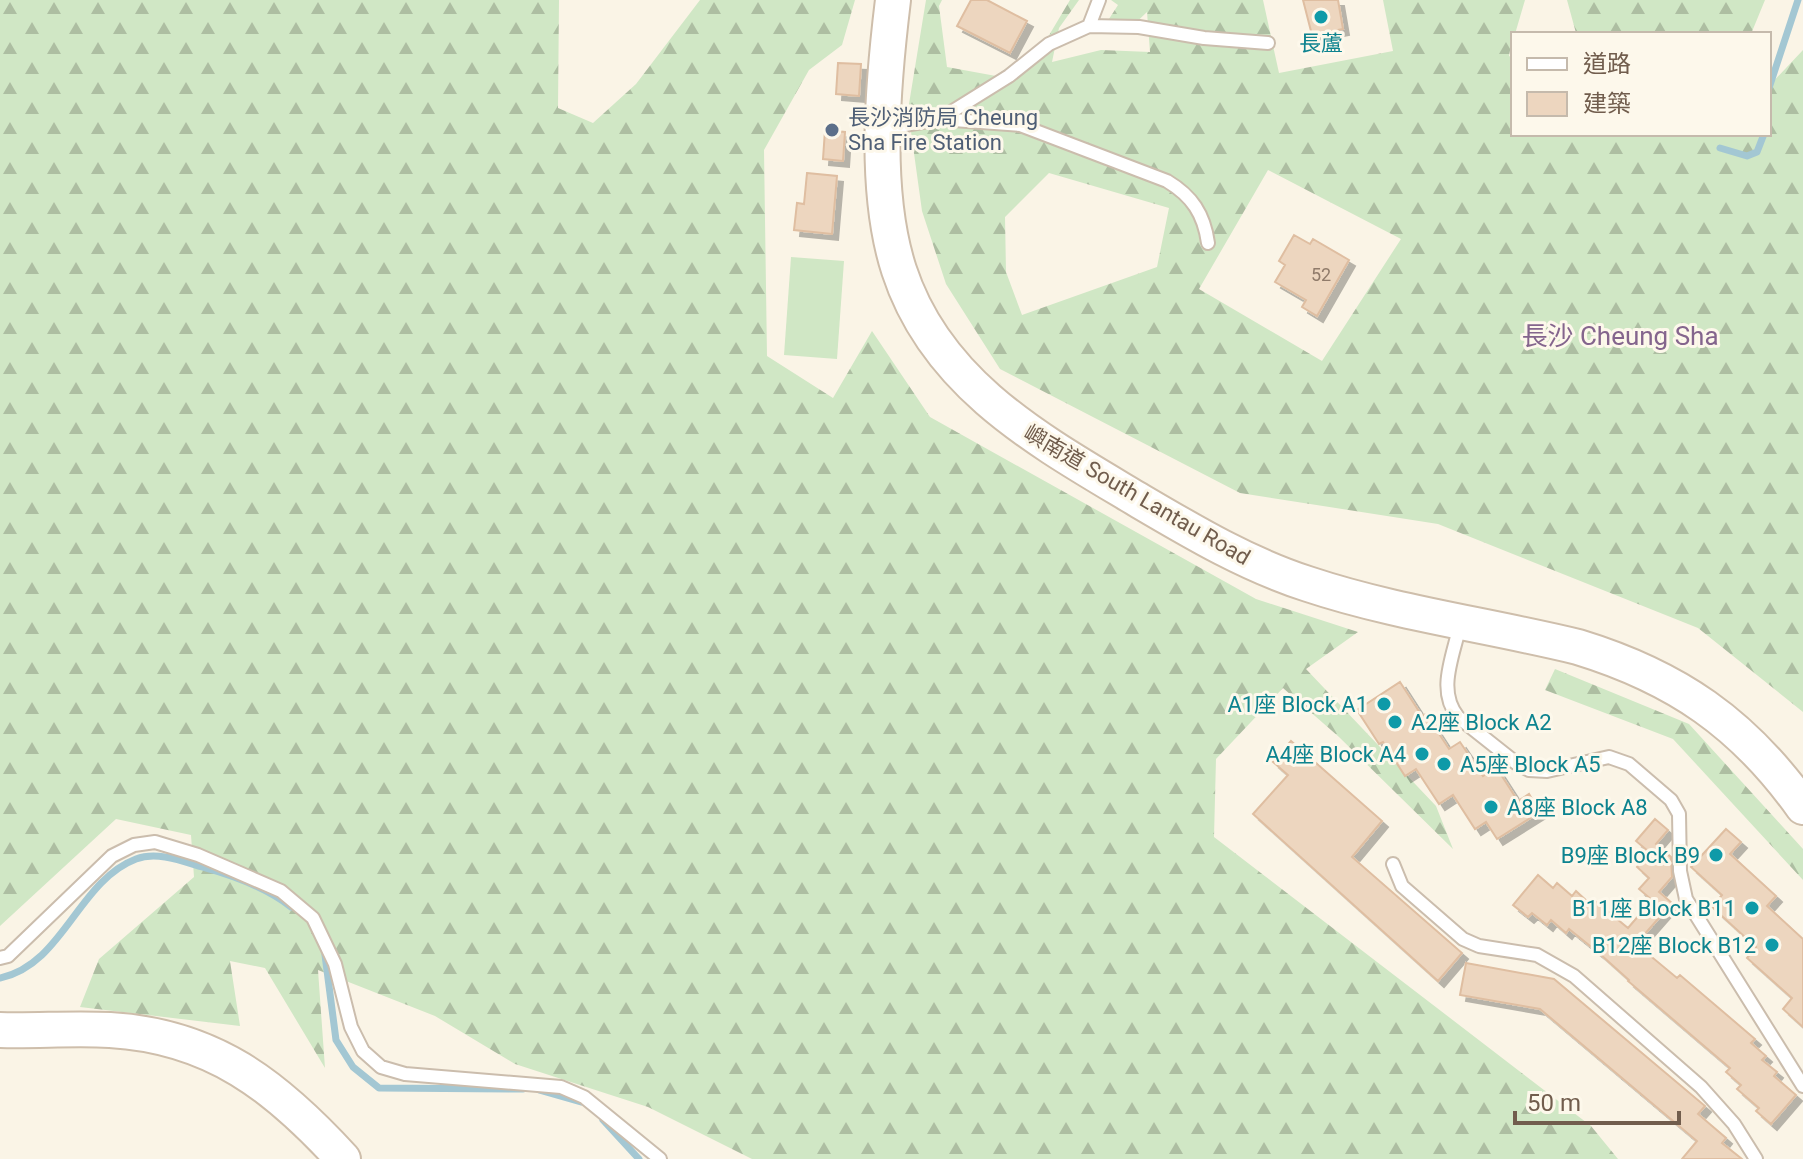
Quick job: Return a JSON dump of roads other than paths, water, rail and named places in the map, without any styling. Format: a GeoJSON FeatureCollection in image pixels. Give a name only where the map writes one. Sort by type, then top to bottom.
{"type":"FeatureCollection","features":[{"type":"Feature","properties":{"kind":"main road","name":"嶼南道 South Lantau Road"},"geometry":{"type":"LineString","coordinates":[[893,0],[883,128],[888,226],[899,271],[932,340],[988,402],[1056,451],[1235,555],[1333,592],[1593,652],[1671,684],[1705,705],[1744,737],[1771,765],[1803,807]]}},
{"type":"Feature","properties":{"kind":"main road"},"geometry":{"type":"LineString","coordinates":[[12,1030],[112,1030],[178,1042],[238,1068],[268,1086],[292,1106],[343,1159]]}},
{"type":"Feature","properties":{"kind":"lane"},"geometry":{"type":"LineString","coordinates":[[1089,26],[1099,0]]}},
{"type":"Feature","properties":{"kind":"lane"},"geometry":{"type":"LineString","coordinates":[[940,119],[1009,76],[1049,44],[1089,26],[1139,27],[1204,38],[1268,43]]}},
{"type":"Feature","properties":{"kind":"lane"},"geometry":{"type":"LineString","coordinates":[[883,128],[940,119],[1020,125],[1167,181],[1192,200],[1200,213],[1208,243]]}},
{"type":"Feature","properties":{"kind":"lane"},"geometry":{"type":"LineString","coordinates":[[1461,621],[1446,689],[1458,717],[1529,770],[1547,771],[1609,757],[1623,760],[1676,807],[1681,824],[1680,871],[1686,899],[1803,1086]]}},
{"type":"Feature","properties":{"kind":"lane"},"geometry":{"type":"LineString","coordinates":[[0,958],[8,956],[112,856],[134,845],[155,842],[198,855],[281,891],[313,918],[335,964],[351,1027],[363,1051],[381,1067],[405,1074],[561,1087],[584,1097],[660,1159]]}},
{"type":"Feature","properties":{"kind":"lane"},"geometry":{"type":"LineString","coordinates":[[1393,864],[1402,886],[1463,939],[1479,946],[1537,955],[1574,976],[1701,1087],[1734,1124],[1756,1159]]}},
{"type":"Feature","properties":{"kind":"waterway"},"geometry":{"type":"LineString","coordinates":[[1771,82],[1798,0]]}},
{"type":"Feature","properties":{"kind":"waterway"},"geometry":{"type":"LineString","coordinates":[[1720,148],[1747,156],[1757,152],[1763,136]]}},
{"type":"Feature","properties":{"kind":"waterway"},"geometry":{"type":"LineString","coordinates":[[0,978],[22,970],[40,957],[99,885],[116,870],[144,857],[169,858],[225,874],[260,888],[291,907]]}},
{"type":"Feature","properties":{"kind":"waterway"},"geometry":{"type":"LineString","coordinates":[[325,955],[336,1040],[353,1067],[379,1088],[523,1089]]}},
{"type":"Feature","properties":{"kind":"waterway"},"geometry":{"type":"LineString","coordinates":[[539,1090],[581,1102]]}},
{"type":"Feature","properties":{"kind":"waterway"},"geometry":{"type":"LineString","coordinates":[[603,1120],[639,1159]]}},
{"type":"Feature","properties":{"kind":"place","name":"長蘆"},"geometry":{"type":"Point","coordinates":[1321,17]}},
{"type":"Feature","properties":{"kind":"place","name":"長沙消防局 Cheung Sha Fire Station"},"geometry":{"type":"Point","coordinates":[832,130]}},
{"type":"Feature","properties":{"kind":"place","name":"A1座 Block A1"},"geometry":{"type":"Point","coordinates":[1384,704]}},
{"type":"Feature","properties":{"kind":"place","name":"A2座 Block A2"},"geometry":{"type":"Point","coordinates":[1395,722]}},
{"type":"Feature","properties":{"kind":"place","name":"A4座 Block A4"},"geometry":{"type":"Point","coordinates":[1422,754]}},
{"type":"Feature","properties":{"kind":"place","name":"A5座 Block A5"},"geometry":{"type":"Point","coordinates":[1444,764]}},
{"type":"Feature","properties":{"kind":"place","name":"A8座 Block A8"},"geometry":{"type":"Point","coordinates":[1491,807]}},
{"type":"Feature","properties":{"kind":"place","name":"B9座 Block B9"},"geometry":{"type":"Point","coordinates":[1716,855]}},
{"type":"Feature","properties":{"kind":"place","name":"B11座 Block B11"},"geometry":{"type":"Point","coordinates":[1752,908]}},
{"type":"Feature","properties":{"kind":"place","name":"B12座 Block B12"},"geometry":{"type":"Point","coordinates":[1772,945]}},
{"type":"Feature","properties":{"kind":"district","name":"長沙 Cheung Sha"},"geometry":{"type":"Point","coordinates":[1620,336]}}]}
